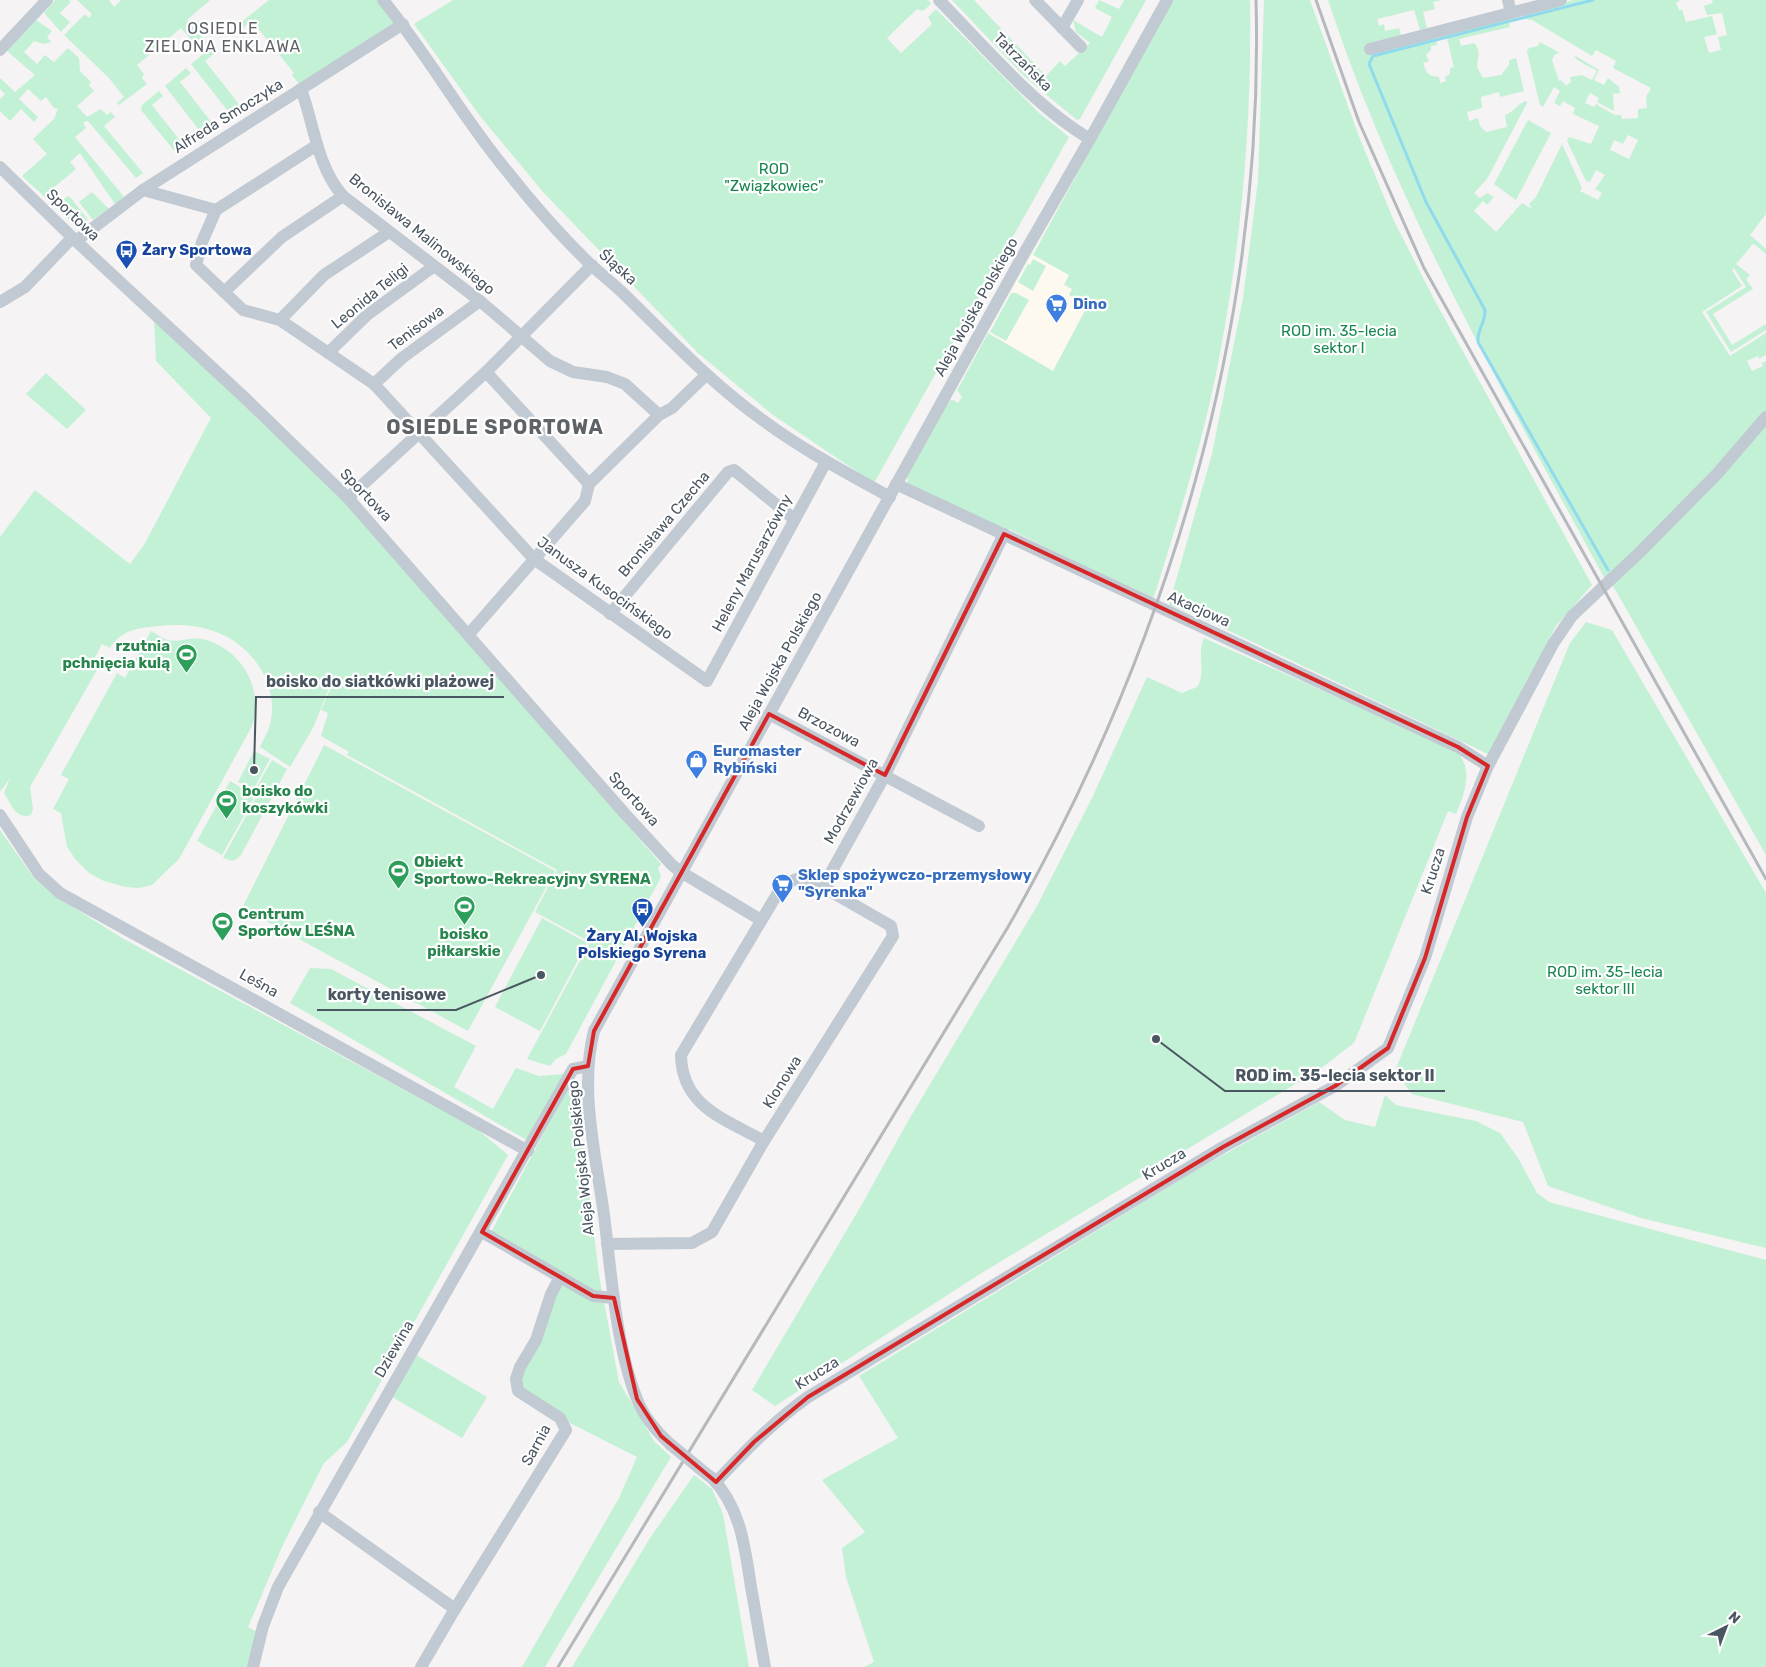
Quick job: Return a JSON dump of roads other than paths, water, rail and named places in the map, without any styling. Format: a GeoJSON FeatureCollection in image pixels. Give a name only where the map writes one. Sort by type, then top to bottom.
{"type":"FeatureCollection","features":[{"type":"Feature","properties":{"kind":"street","name":"Śląska"},"geometry":{"type":"LineString","coordinates":[[383,0],[403,24],[470,125],[555,229],[706,375],[764,421],[826,462],[890,497]]}},
{"type":"Feature","properties":{"kind":"street","name":"Tatrzańska"},"geometry":{"type":"LineString","coordinates":[[939,0],[1036,98],[1068,126],[1090,140]]}},
{"type":"Feature","properties":{"kind":"street"},"geometry":{"type":"LineString","coordinates":[[1035,0],[1081,48]]}},
{"type":"Feature","properties":{"kind":"street"},"geometry":{"type":"LineString","coordinates":[[1062,28],[1078,0]]}},
{"type":"Feature","properties":{"kind":"street","name":"Aleja Wojska Polskiego"},"geometry":{"type":"LineString","coordinates":[[765,1667],[743,1539],[729,1498],[713,1479],[661,1436],[637,1399],[624,1352],[614,1298],[588,1090],[588,1066],[594,1031],[1022,257],[1090,140],[1167,0]]}},
{"type":"Feature","properties":{"kind":"street"},"geometry":{"type":"LineString","coordinates":[[1370,49],[1509,6],[1561,0]]}},
{"type":"Feature","properties":{"kind":"street"},"geometry":{"type":"LineString","coordinates":[[0,50],[39,3]]}},
{"type":"Feature","properties":{"kind":"street","name":"Alfreda Smoczyka"},"geometry":{"type":"LineString","coordinates":[[0,302],[25,287],[74,240],[142,190],[403,24]]}},
{"type":"Feature","properties":{"kind":"street","name":"Bronisława Malinowskiego"},"geometry":{"type":"LineString","coordinates":[[301,89],[317,145],[335,187],[343,196],[433,267],[480,301],[550,362],[562,368],[607,377],[625,384],[658,415]]}},
{"type":"Feature","properties":{"kind":"street"},"geometry":{"type":"LineString","coordinates":[[142,190],[216,210],[317,145]]}},
{"type":"Feature","properties":{"kind":"street","name":"Sportowa"},"geometry":{"type":"LineString","coordinates":[[0,167],[74,240],[246,399],[348,498],[626,815],[681,872],[761,920]]}},
{"type":"Feature","properties":{"kind":"street"},"geometry":{"type":"LineString","coordinates":[[224,292],[282,237],[343,196]]}},
{"type":"Feature","properties":{"kind":"street","name":"Janusza Kusocińskiego"},"geometry":{"type":"LineString","coordinates":[[216,210],[202,242],[196,265],[224,292],[243,310],[280,320],[374,384],[534,559],[707,681]]}},
{"type":"Feature","properties":{"kind":"street"},"geometry":{"type":"LineString","coordinates":[[280,320],[324,275],[389,232]]}},
{"type":"Feature","properties":{"kind":"street"},"geometry":{"type":"LineString","coordinates":[[348,498],[486,372],[592,265]]}},
{"type":"Feature","properties":{"kind":"street","name":"Leonida Teligi"},"geometry":{"type":"LineString","coordinates":[[328,353],[367,315],[433,267]]}},
{"type":"Feature","properties":{"kind":"street","name":"Tenisowa"},"geometry":{"type":"LineString","coordinates":[[374,384],[402,358],[480,301]]}},
{"type":"Feature","properties":{"kind":"street"},"geometry":{"type":"LineString","coordinates":[[486,372],[589,484]]}},
{"type":"Feature","properties":{"kind":"street"},"geometry":{"type":"LineString","coordinates":[[469,634],[585,500],[589,484],[658,415],[672,408],[706,375]]}},
{"type":"Feature","properties":{"kind":"street","name":"Krucza"},"geometry":{"type":"LineString","coordinates":[[713,1479],[786,1413],[808,1397],[1223,1147],[1335,1086],[1388,1048],[1425,958],[1467,817],[1488,766],[1553,644],[1572,616],[1640,553],[1717,474],[1766,416]]}},
{"type":"Feature","properties":{"kind":"street","name":"Heleny Marusarzówny"},"geometry":{"type":"LineString","coordinates":[[707,681],[826,462]]}},
{"type":"Feature","properties":{"kind":"street","name":"Bronisława Czecha"},"geometry":{"type":"LineString","coordinates":[[610,614],[728,472],[734,470],[794,519]]}},
{"type":"Feature","properties":{"kind":"street","name":"Akacjowa"},"geometry":{"type":"LineString","coordinates":[[896,484],[1157,608],[1458,747],[1488,766]]}},
{"type":"Feature","properties":{"kind":"street","name":"Modrzewiowa"},"geometry":{"type":"LineString","coordinates":[[823,887],[885,775],[1004,534]]}},
{"type":"Feature","properties":{"kind":"street","name":"Brzozowa"},"geometry":{"type":"LineString","coordinates":[[769,714],[978,826]]}},
{"type":"Feature","properties":{"kind":"street","name":"Leśna"},"geometry":{"type":"LineString","coordinates":[[0,815],[40,874],[60,893],[528,1151]]}},
{"type":"Feature","properties":{"kind":"street"},"geometry":{"type":"LineString","coordinates":[[764,1141],[700,1104],[686,1084],[681,1072],[681,1056],[782,886],[796,879],[823,887]]}},
{"type":"Feature","properties":{"kind":"street","name":"Klonowa"},"geometry":{"type":"LineString","coordinates":[[607,1244],[692,1244],[712,1232],[764,1141],[893,936],[891,926],[823,887]]}},
{"type":"Feature","properties":{"kind":"street","name":"Dziewina"},"geometry":{"type":"LineString","coordinates":[[253,1667],[263,1626],[278,1587],[319,1512],[482,1232],[573,1070],[588,1066]]}},
{"type":"Feature","properties":{"kind":"street"},"geometry":{"type":"LineString","coordinates":[[482,1232],[599,1298],[614,1298]]}},
{"type":"Feature","properties":{"kind":"street","name":"Sarnia"},"geometry":{"type":"LineString","coordinates":[[421,1667],[454,1608],[566,1430],[560,1418],[518,1391],[516,1379],[520,1367],[536,1340],[551,1294],[560,1277]]}},
{"type":"Feature","properties":{"kind":"street"},"geometry":{"type":"LineString","coordinates":[[319,1512],[454,1608]]}},
{"type":"Feature","properties":{"kind":"waterway"},"geometry":{"type":"LineString","coordinates":[[1593,0],[1373,56],[1369,64],[1426,202],[1485,310],[1478,342],[1608,570]]}},
{"type":"Feature","properties":{"kind":"railway"},"geometry":{"type":"LineString","coordinates":[[558,1667],[1008,927],[1065,820],[1116,709],[1159,596],[1195,480],[1224,362],[1244,243],[1254,122],[1256,0]]}},
{"type":"Feature","properties":{"kind":"railway"},"geometry":{"type":"LineString","coordinates":[[1316,0],[1359,122],[1424,268],[1766,879]]}},
{"type":"Feature","properties":{"kind":"place","name":"Żary Sportowa"},"geometry":{"type":"Point","coordinates":[126,269]}},
{"type":"Feature","properties":{"kind":"place","name":"Dino"},"geometry":{"type":"Point","coordinates":[1057,323]}},
{"type":"Feature","properties":{"kind":"place","name":"rzutnia pchnięcia kulą"},"geometry":{"type":"Point","coordinates":[186,674]}},
{"type":"Feature","properties":{"kind":"place","name":"boisko do siatkówki plażowej"},"geometry":{"type":"Point","coordinates":[254,770]}},
{"type":"Feature","properties":{"kind":"place","name":"Euromaster Rybiński"},"geometry":{"type":"Point","coordinates":[697,779]}},
{"type":"Feature","properties":{"kind":"place","name":"boisko do koszykówki"},"geometry":{"type":"Point","coordinates":[226,819]}},
{"type":"Feature","properties":{"kind":"place","name":"Obiekt Sportowo-Rekreacyjny SYRENA"},"geometry":{"type":"Point","coordinates":[398,890]}},
{"type":"Feature","properties":{"kind":"place","name":"Sklep spożywczo-przemysłowy \"Syrenka\""},"geometry":{"type":"Point","coordinates":[782,903]}},
{"type":"Feature","properties":{"kind":"place","name":"boisko piłkarskie"},"geometry":{"type":"Point","coordinates":[464,925]}},
{"type":"Feature","properties":{"kind":"place","name":"Żary Al. Wojska Polskiego Syrena"},"geometry":{"type":"Point","coordinates":[642,927]}},
{"type":"Feature","properties":{"kind":"place","name":"Centrum Sportów LEŚNA"},"geometry":{"type":"Point","coordinates":[222,942]}},
{"type":"Feature","properties":{"kind":"place","name":"korty tenisowe"},"geometry":{"type":"Point","coordinates":[541,975]}},
{"type":"Feature","properties":{"kind":"place","name":"ROD im. 35-lecia sektor II"},"geometry":{"type":"Point","coordinates":[1156,1039]}},
{"type":"Feature","properties":{"kind":"district","name":"OSIEDLE ZIELONA ENKLAWA"},"geometry":{"type":"Point","coordinates":[223,37]}},
{"type":"Feature","properties":{"kind":"district","name":"OSIEDLE SPORTOWA"},"geometry":{"type":"Point","coordinates":[495,427]}},
{"type":"Feature","properties":{"kind":"park label","name":"ROD \"Związkowiec\""},"geometry":{"type":"Point","coordinates":[774,178]}},
{"type":"Feature","properties":{"kind":"park label","name":"ROD im. 35-lecia sektor I"},"geometry":{"type":"Point","coordinates":[1339,340]}},
{"type":"Feature","properties":{"kind":"park label","name":"ROD im. 35-lecia sektor III"},"geometry":{"type":"Point","coordinates":[1605,980]}}]}
